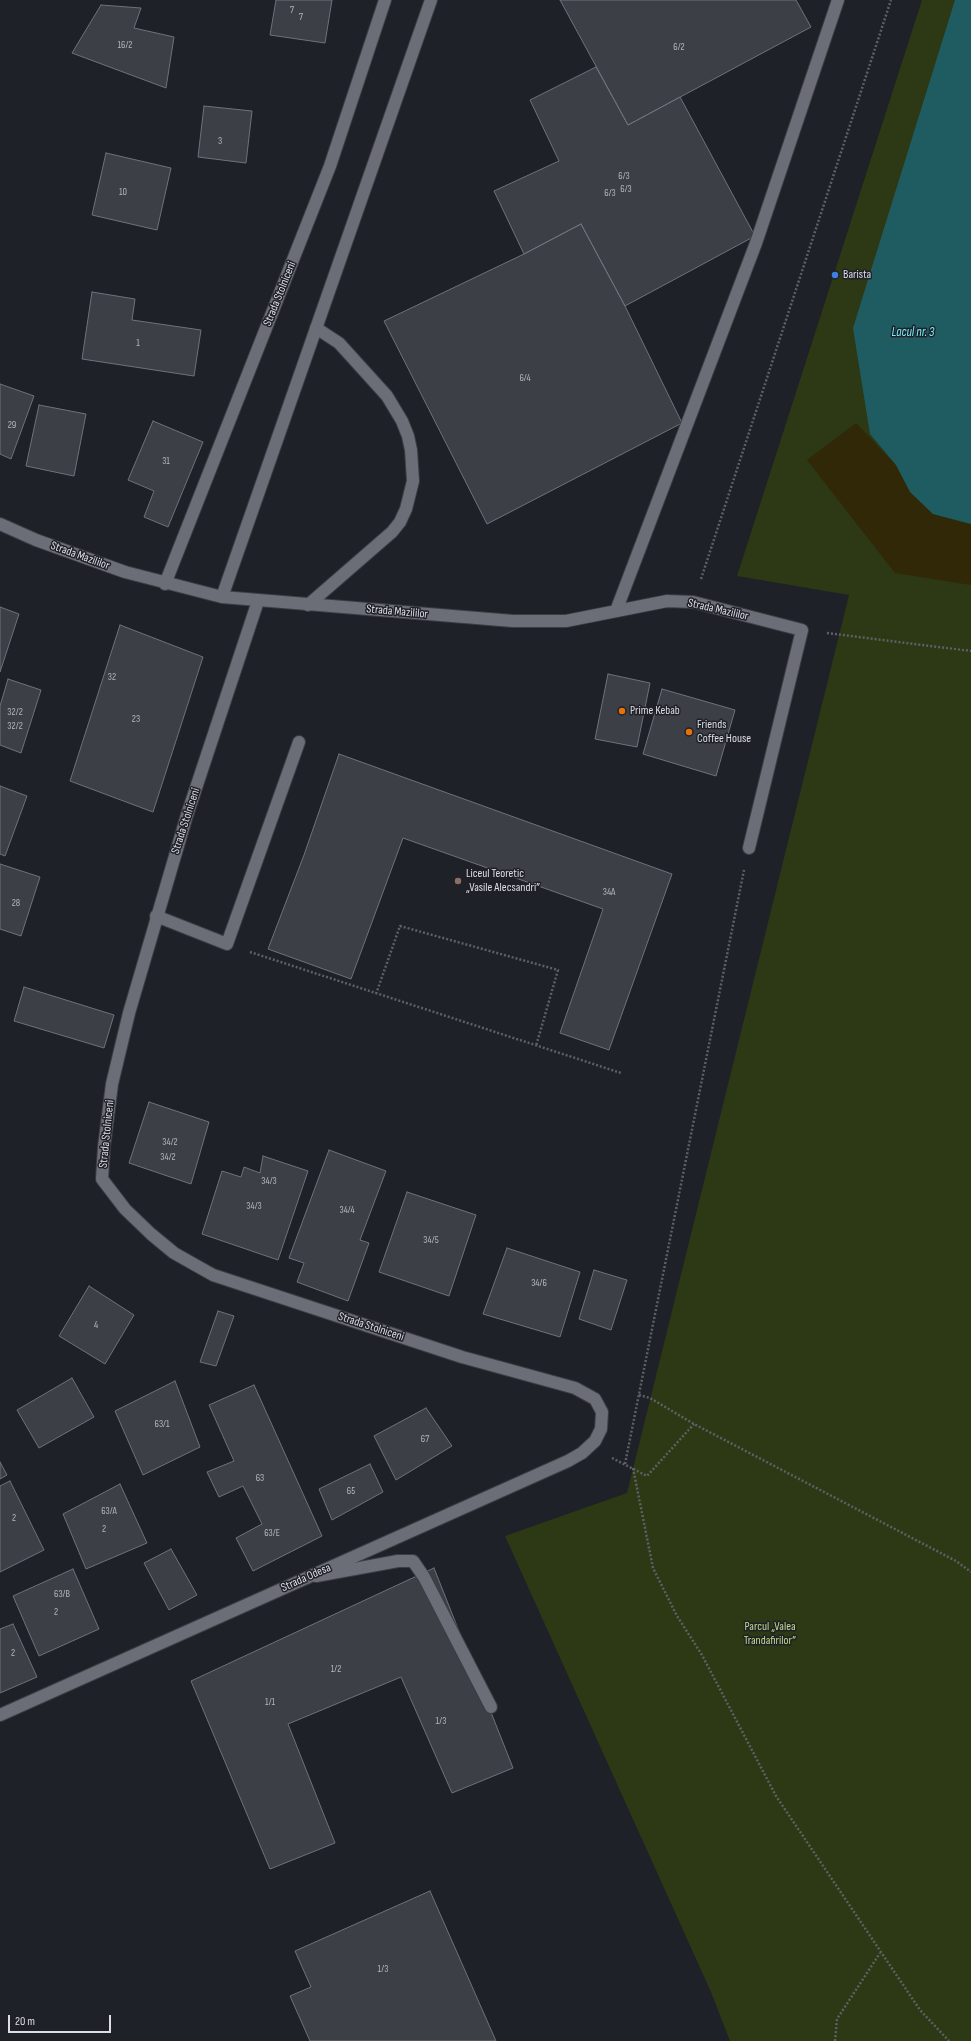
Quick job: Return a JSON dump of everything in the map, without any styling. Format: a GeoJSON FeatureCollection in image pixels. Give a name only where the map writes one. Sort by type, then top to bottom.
{"type":"FeatureCollection","features":[{"type":"Feature","properties":{"kind":"street","name":"Strada Stolniceni"},"geometry":{"type":"LineString","coordinates":[[165,584],[330,166],[385,0]]}},
{"type":"Feature","properties":{"kind":"street"},"geometry":{"type":"LineString","coordinates":[[222,597],[431,0]]}},
{"type":"Feature","properties":{"kind":"street"},"geometry":{"type":"LineString","coordinates":[[616,611],[756,243],[838,0]]}},
{"type":"Feature","properties":{"kind":"street"},"geometry":{"type":"LineString","coordinates":[[308,605],[392,532],[400,522],[406,509],[413,481],[411,450],[408,436],[402,420],[387,396],[339,343],[316,328]]}},
{"type":"Feature","properties":{"kind":"street","name":"Strada Mazililor"},"geometry":{"type":"LineString","coordinates":[[0,524],[36,540],[124,572],[165,584],[222,597],[512,621],[566,621],[667,601],[693,602],[802,630]]}},
{"type":"Feature","properties":{"kind":"street","name":"Strada Stolniceni"},"geometry":{"type":"LineString","coordinates":[[258,601],[187,815],[156,916],[129,1013],[112,1084],[104,1147],[102,1180],[124,1209],[174,1253],[213,1275],[462,1357],[574,1388],[595,1399],[602,1412],[601,1429]]}},
{"type":"Feature","properties":{"kind":"street"},"geometry":{"type":"LineString","coordinates":[[749,848],[802,630]]}},
{"type":"Feature","properties":{"kind":"street"},"geometry":{"type":"LineString","coordinates":[[156,916],[227,944],[299,742]]}},
{"type":"Feature","properties":{"kind":"street","name":"Strada Odesa"},"geometry":{"type":"LineString","coordinates":[[0,1715],[568,1461],[589,1447],[595,1441],[601,1429]]}},
{"type":"Feature","properties":{"kind":"street"},"geometry":{"type":"LineString","coordinates":[[304,1578],[398,1561],[413,1561],[424,1577],[491,1707]]}},
{"type":"Feature","properties":{"kind":"path"},"geometry":{"type":"LineString","coordinates":[[693,602],[891,0]]}},
{"type":"Feature","properties":{"kind":"path"},"geometry":{"type":"LineString","coordinates":[[802,630],[971,651]]}},
{"type":"Feature","properties":{"kind":"path"},"geometry":{"type":"LineString","coordinates":[[625,1464],[749,848]]}},
{"type":"Feature","properties":{"kind":"path"},"geometry":{"type":"LineString","coordinates":[[376,994],[400,926],[558,970],[536,1046]]}},
{"type":"Feature","properties":{"kind":"path"},"geometry":{"type":"LineString","coordinates":[[227,944],[621,1073]]}},
{"type":"Feature","properties":{"kind":"path"},"geometry":{"type":"LineString","coordinates":[[639,1395],[650,1398],[694,1424],[956,1561],[971,1572]]}},
{"type":"Feature","properties":{"kind":"path"},"geometry":{"type":"LineString","coordinates":[[589,1447],[647,1476],[694,1424]]}},
{"type":"Feature","properties":{"kind":"path"},"geometry":{"type":"LineString","coordinates":[[633,1468],[653,1568],[677,1616],[705,1662],[776,1796],[880,1953],[920,2010],[949,2041]]}},
{"type":"Feature","properties":{"kind":"path"},"geometry":{"type":"LineString","coordinates":[[835,2041],[838,2019],[880,1953]]}},
{"type":"Feature","properties":{"kind":"green space","name":"Parcul „Valea Trandafirilor”"},"geometry":{"type":"Polygon","coordinates":[[[922,0],[971,0],[971,2041],[730,2041],[711,1992],[505,1536],[627,1493],[849,595],[737,576],[922,0]]]}},
{"type":"Feature","properties":{"kind":"sand"},"geometry":{"type":"Polygon","coordinates":[[[856,423],[896,465],[932,514],[971,524],[971,585],[895,573],[807,460],[856,423]]]}},
{"type":"Feature","properties":{"kind":"water","name":"Lacul nr. 3"},"geometry":{"type":"Polygon","coordinates":[[[955,0],[971,0],[971,524],[933,514],[910,492],[896,465],[870,434],[853,328],[955,0]]]}},
{"type":"Feature","properties":{"kind":"building"},"geometry":{"type":"Polygon","coordinates":[[[276,0],[332,0],[325,43],[270,35],[276,0]]]}},
{"type":"Feature","properties":{"kind":"building"},"geometry":{"type":"Polygon","coordinates":[[[560,0],[796,0],[811,27],[628,125],[560,0]]]}},
{"type":"Feature","properties":{"kind":"building"},"geometry":{"type":"Polygon","coordinates":[[[101,5],[141,8],[134,28],[174,37],[166,88],[72,53],[101,5]]]}},
{"type":"Feature","properties":{"kind":"building"},"geometry":{"type":"Polygon","coordinates":[[[596,67],[628,125],[680,97],[755,236],[625,306],[581,224],[524,254],[494,191],[559,161],[530,100],[596,67]]]}},
{"type":"Feature","properties":{"kind":"building"},"geometry":{"type":"Polygon","coordinates":[[[204,106],[252,111],[246,163],[198,157],[204,106]]]}},
{"type":"Feature","properties":{"kind":"building"},"geometry":{"type":"Polygon","coordinates":[[[106,153],[171,168],[157,230],[92,215],[106,153]]]}},
{"type":"Feature","properties":{"kind":"building"},"geometry":{"type":"Polygon","coordinates":[[[581,224],[625,306],[682,423],[487,524],[384,321],[524,254],[581,224]]]}},
{"type":"Feature","properties":{"kind":"building"},"geometry":{"type":"Polygon","coordinates":[[[92,292],[135,299],[132,320],[201,330],[194,376],[82,359],[92,292]]]}},
{"type":"Feature","properties":{"kind":"building"},"geometry":{"type":"Polygon","coordinates":[[[0,384],[34,396],[11,459],[0,454],[0,384]]]}},
{"type":"Feature","properties":{"kind":"building"},"geometry":{"type":"Polygon","coordinates":[[[39,405],[86,414],[74,476],[26,466],[39,405]]]}},
{"type":"Feature","properties":{"kind":"building"},"geometry":{"type":"Polygon","coordinates":[[[153,421],[203,442],[168,527],[144,517],[154,491],[128,480],[153,421]]]}},
{"type":"Feature","properties":{"kind":"building"},"geometry":{"type":"Polygon","coordinates":[[[0,607],[19,614],[0,672],[0,607]]]}},
{"type":"Feature","properties":{"kind":"building"},"geometry":{"type":"Polygon","coordinates":[[[120,625],[203,657],[153,812],[70,781],[120,625]]]}},
{"type":"Feature","properties":{"kind":"building","name":"Prime Kebab"},"geometry":{"type":"Polygon","coordinates":[[[608,674],[650,683],[637,747],[595,739],[608,674]]]}},
{"type":"Feature","properties":{"kind":"building"},"geometry":{"type":"Polygon","coordinates":[[[8,679],[41,690],[21,753],[0,745],[0,706],[8,679]]]}},
{"type":"Feature","properties":{"kind":"building","name":"Friends Coffee House"},"geometry":{"type":"Polygon","coordinates":[[[662,689],[735,710],[716,776],[643,754],[662,689]]]}},
{"type":"Feature","properties":{"kind":"building"},"geometry":{"type":"Polygon","coordinates":[[[339,754],[672,874],[609,1050],[560,1033],[603,909],[403,838],[351,979],[268,949],[304,855],[339,754]]]}},
{"type":"Feature","properties":{"kind":"building"},"geometry":{"type":"Polygon","coordinates":[[[0,786],[27,796],[5,856],[0,854],[0,786]]]}},
{"type":"Feature","properties":{"kind":"building"},"geometry":{"type":"Polygon","coordinates":[[[0,864],[40,877],[21,936],[0,929],[0,864]]]}},
{"type":"Feature","properties":{"kind":"building"},"geometry":{"type":"Polygon","coordinates":[[[24,987],[114,1015],[104,1048],[14,1021],[24,987]]]}},
{"type":"Feature","properties":{"kind":"building"},"geometry":{"type":"Polygon","coordinates":[[[149,1102],[209,1122],[191,1184],[129,1163],[149,1102]]]}},
{"type":"Feature","properties":{"kind":"building"},"geometry":{"type":"Polygon","coordinates":[[[329,1150],[386,1171],[360,1240],[369,1243],[348,1301],[297,1282],[304,1263],[289,1258],[329,1150]]]}},
{"type":"Feature","properties":{"kind":"building"},"geometry":{"type":"Polygon","coordinates":[[[263,1156],[308,1171],[278,1260],[202,1234],[222,1171],[241,1177],[244,1167],[260,1173],[263,1156]]]}},
{"type":"Feature","properties":{"kind":"building"},"geometry":{"type":"Polygon","coordinates":[[[407,1192],[476,1215],[449,1296],[379,1272],[407,1192]]]}},
{"type":"Feature","properties":{"kind":"building"},"geometry":{"type":"Polygon","coordinates":[[[507,1248],[580,1272],[560,1337],[483,1314],[507,1248]]]}},
{"type":"Feature","properties":{"kind":"building"},"geometry":{"type":"Polygon","coordinates":[[[594,1270],[627,1280],[611,1330],[579,1319],[594,1270]]]}},
{"type":"Feature","properties":{"kind":"building"},"geometry":{"type":"Polygon","coordinates":[[[89,1286],[134,1315],[105,1364],[59,1336],[89,1286]]]}},
{"type":"Feature","properties":{"kind":"building"},"geometry":{"type":"Polygon","coordinates":[[[218,1311],[234,1316],[216,1366],[200,1362],[218,1311]]]}},
{"type":"Feature","properties":{"kind":"building"},"geometry":{"type":"Polygon","coordinates":[[[72,1378],[94,1417],[39,1448],[17,1410],[72,1378]]]}},
{"type":"Feature","properties":{"kind":"building"},"geometry":{"type":"Polygon","coordinates":[[[175,1381],[200,1447],[143,1475],[115,1411],[175,1381]]]}},
{"type":"Feature","properties":{"kind":"building"},"geometry":{"type":"Polygon","coordinates":[[[254,1385],[322,1536],[253,1571],[236,1538],[262,1524],[243,1486],[219,1497],[207,1472],[234,1461],[209,1405],[254,1385]]]}},
{"type":"Feature","properties":{"kind":"building"},"geometry":{"type":"Polygon","coordinates":[[[426,1408],[452,1446],[396,1480],[374,1436],[426,1408]]]}},
{"type":"Feature","properties":{"kind":"building"},"geometry":{"type":"Polygon","coordinates":[[[0,1462],[7,1475],[0,1479],[0,1462]]]}},
{"type":"Feature","properties":{"kind":"building"},"geometry":{"type":"Polygon","coordinates":[[[370,1464],[383,1492],[332,1520],[319,1489],[370,1464]]]}},
{"type":"Feature","properties":{"kind":"building"},"geometry":{"type":"Polygon","coordinates":[[[10,1481],[44,1550],[0,1572],[0,1486],[10,1481]]]}},
{"type":"Feature","properties":{"kind":"building"},"geometry":{"type":"Polygon","coordinates":[[[120,1484],[147,1543],[86,1569],[63,1514],[120,1484]]]}},
{"type":"Feature","properties":{"kind":"building"},"geometry":{"type":"Polygon","coordinates":[[[171,1549],[197,1595],[169,1610],[144,1563],[171,1549]]]}},
{"type":"Feature","properties":{"kind":"building"},"geometry":{"type":"Polygon","coordinates":[[[434,1568],[513,1768],[452,1793],[401,1677],[288,1724],[335,1843],[270,1869],[191,1681],[434,1568]]]}},
{"type":"Feature","properties":{"kind":"building"},"geometry":{"type":"Polygon","coordinates":[[[73,1569],[99,1629],[39,1656],[13,1596],[73,1569]]]}},
{"type":"Feature","properties":{"kind":"building"},"geometry":{"type":"Polygon","coordinates":[[[13,1624],[37,1677],[0,1693],[0,1629],[13,1624]]]}},
{"type":"Feature","properties":{"kind":"building"},"geometry":{"type":"Polygon","coordinates":[[[430,1891],[496,2041],[310,2041],[290,1996],[311,1987],[295,1951],[430,1891]]]}},
{"type":"Feature","properties":{"kind":"place","name":"Barista"},"geometry":{"type":"Point","coordinates":[835,275]}},
{"type":"Feature","properties":{"kind":"place","name":"Prime Kebab"},"geometry":{"type":"Point","coordinates":[622,711]}},
{"type":"Feature","properties":{"kind":"place","name":"Friends Coffee House"},"geometry":{"type":"Point","coordinates":[689,732]}},
{"type":"Feature","properties":{"kind":"place","name":"Liceul Teoretic „Vasile Alecsandri”"},"geometry":{"type":"Point","coordinates":[458,881]}}]}
